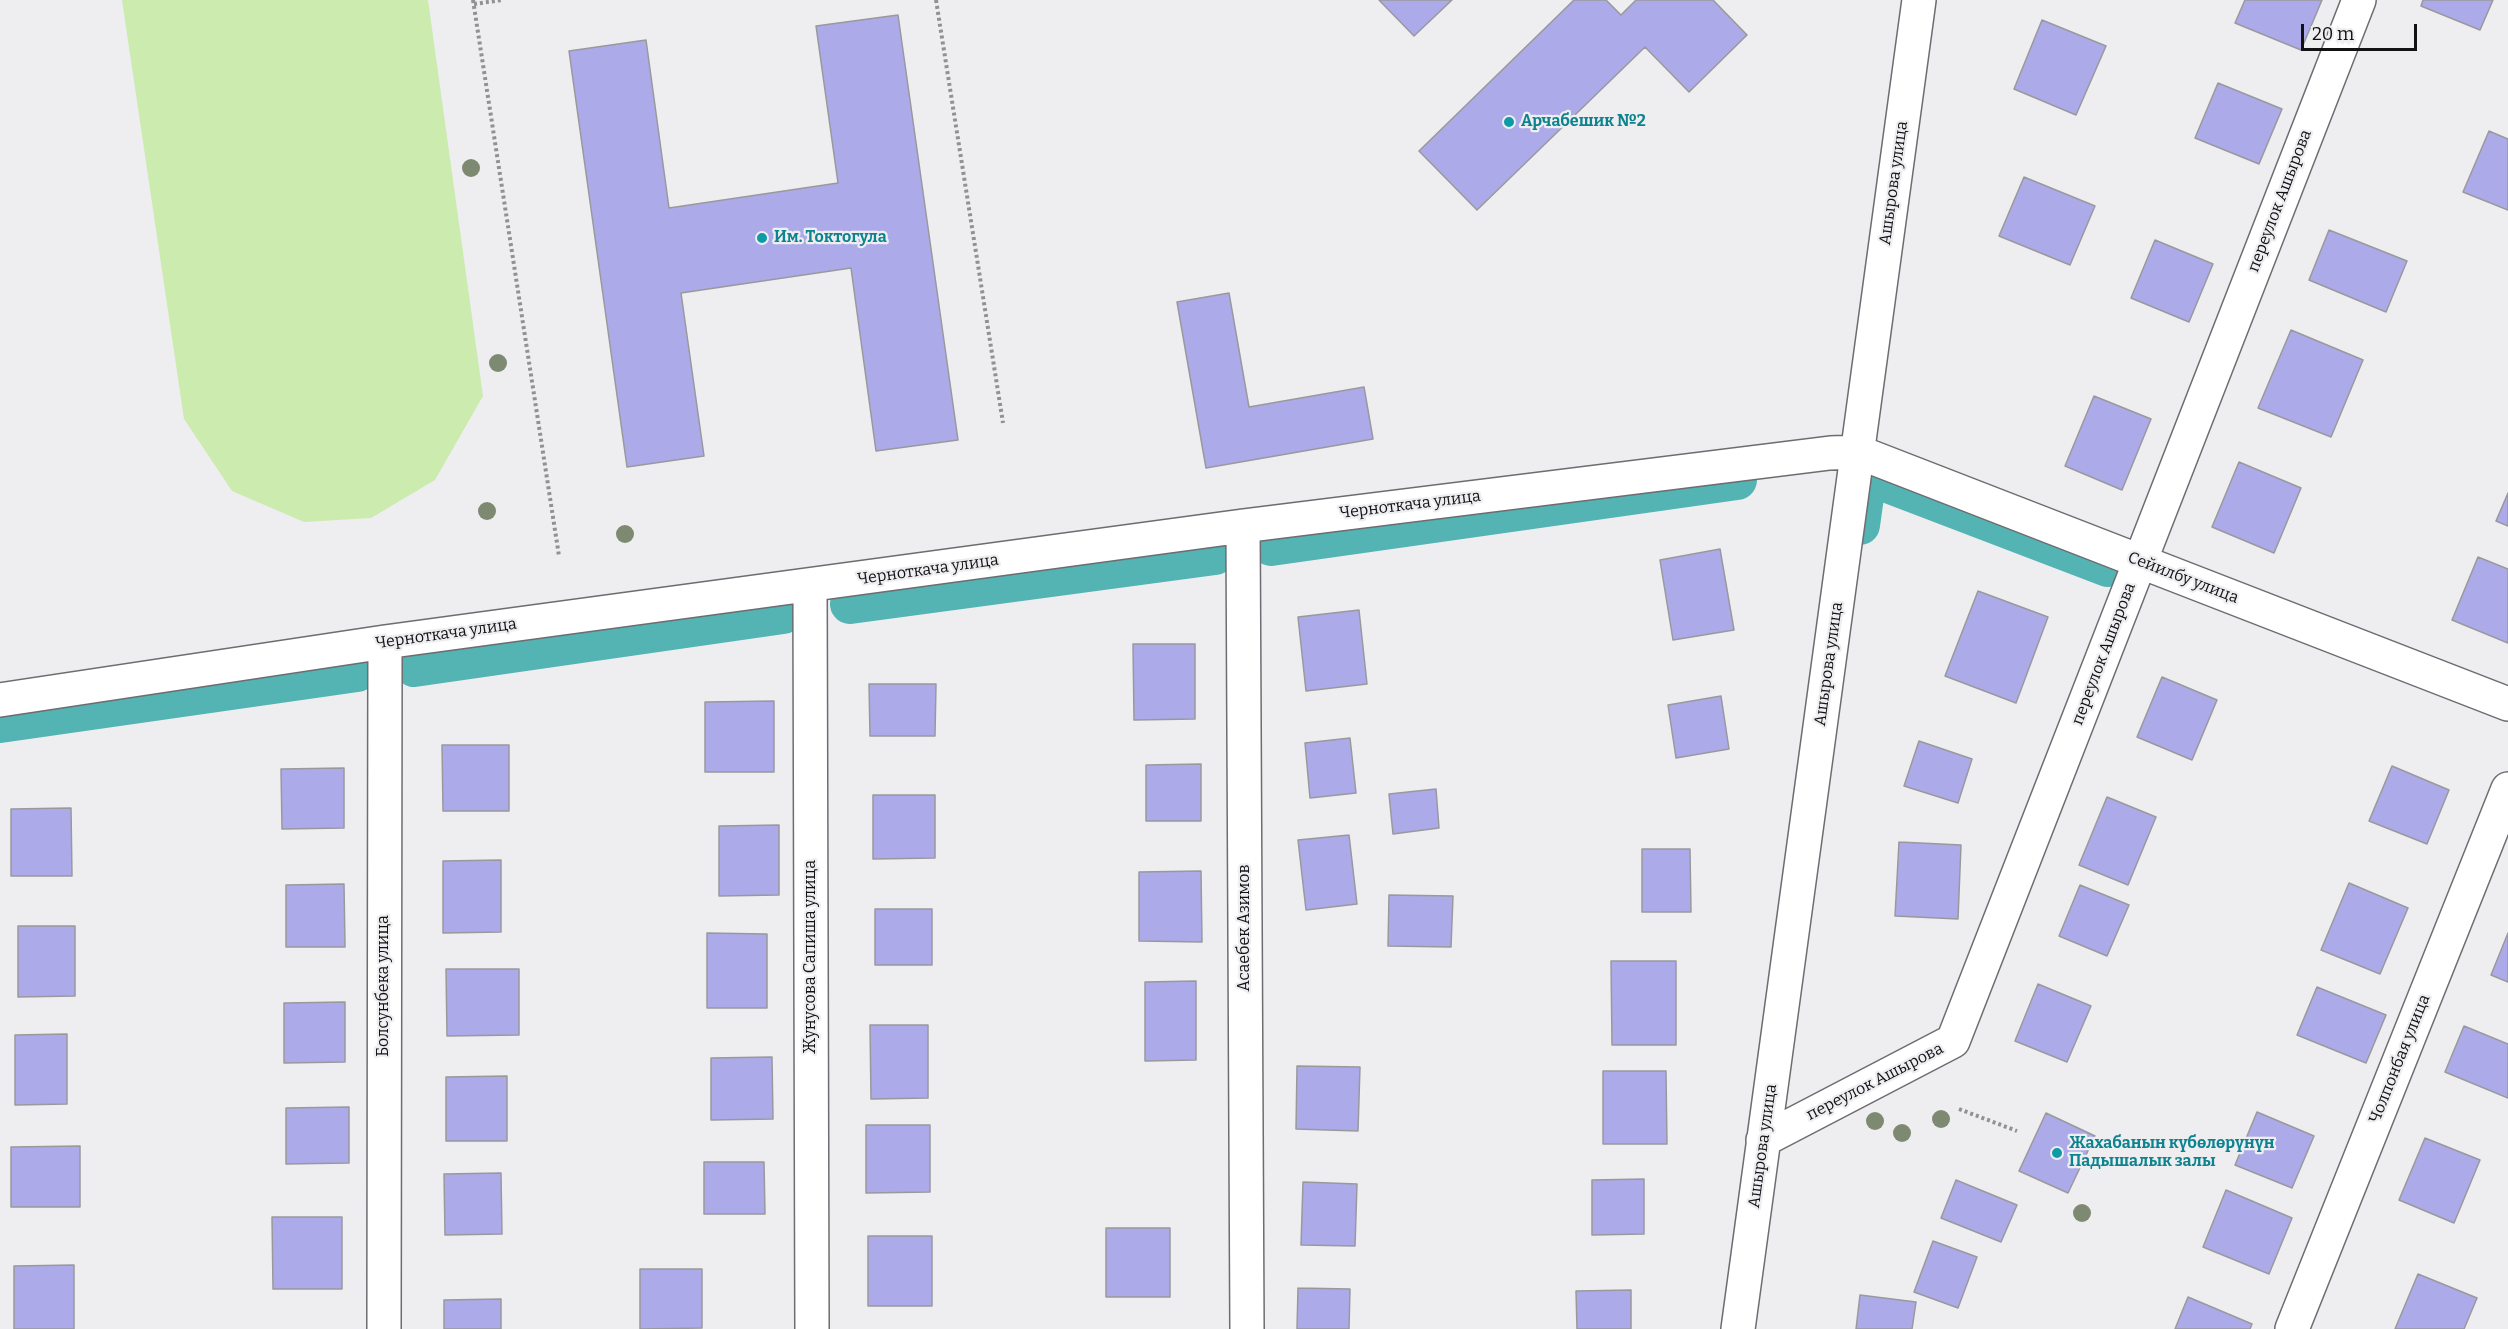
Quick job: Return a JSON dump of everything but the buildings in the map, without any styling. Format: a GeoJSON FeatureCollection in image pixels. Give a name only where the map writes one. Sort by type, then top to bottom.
{"type":"FeatureCollection","features":[{"type":"Feature","properties":{"kind":"street","name":"Ашырова улица"},"geometry":{"type":"LineString","coordinates":[[1738,1329],[1919,0]]}},
{"type":"Feature","properties":{"kind":"street","name":"переулок Ашырова"},"geometry":{"type":"LineString","coordinates":[[1763,1140],[1953,1041],[2359,0]]}},
{"type":"Feature","properties":{"kind":"street","name":"Черноткача улица"},"geometry":{"type":"LineString","coordinates":[[0,700],[385,642],[1243,526],[1830,453],[1858,452]]}},
{"type":"Feature","properties":{"kind":"street","name":"Сейилбу улица"},"geometry":{"type":"LineString","coordinates":[[1858,452],[2508,704]]}},
{"type":"Feature","properties":{"kind":"street","name":"Асаебек Азимов"},"geometry":{"type":"LineString","coordinates":[[1243,526],[1246,1329]]}},
{"type":"Feature","properties":{"kind":"street","name":"Жунусова Сапиша улица"},"geometry":{"type":"LineString","coordinates":[[810,586],[812,1329]]}},
{"type":"Feature","properties":{"kind":"street","name":"Болсунбека улица"},"geometry":{"type":"LineString","coordinates":[[384,1329],[385,642]]}},
{"type":"Feature","properties":{"kind":"street","name":"Чолпонбая улица"},"geometry":{"type":"LineString","coordinates":[[2292,1329],[2508,789]]}},
{"type":"Feature","properties":{"kind":"path"},"geometry":{"type":"LineString","coordinates":[[502,0],[474,2],[559,556]]}},
{"type":"Feature","properties":{"kind":"path"},"geometry":{"type":"LineString","coordinates":[[936,0],[1003,423]]}},
{"type":"Feature","properties":{"kind":"path"},"geometry":{"type":"LineString","coordinates":[[1959,1109],[2017,1131]]}},
{"type":"Feature","properties":{"kind":"green space"},"geometry":{"type":"Polygon","coordinates":[[[122,0],[428,0],[483,396],[435,480],[371,518],[304,522],[232,491],[184,419],[122,0]]]}},
{"type":"Feature","properties":{"kind":"waterway"},"geometry":{"type":"LineString","coordinates":[[1860,525],[1867,475],[2108,567]]}},
{"type":"Feature","properties":{"kind":"waterway"},"geometry":{"type":"LineString","coordinates":[[1271,546],[1737,480]]}},
{"type":"Feature","properties":{"kind":"waterway"},"geometry":{"type":"LineString","coordinates":[[850,604],[1215,555]]}},
{"type":"Feature","properties":{"kind":"waterway"},"geometry":{"type":"LineString","coordinates":[[414,667],[783,614]]}},
{"type":"Feature","properties":{"kind":"waterway"},"geometry":{"type":"LineString","coordinates":[[0,723],[357,672]]}},
{"type":"Feature","properties":{"kind":"place","name":"Арчабешик №2"},"geometry":{"type":"Point","coordinates":[1509,122]}},
{"type":"Feature","properties":{"kind":"place","name":"Им. Токтогула"},"geometry":{"type":"Point","coordinates":[762,238]}},
{"type":"Feature","properties":{"kind":"place","name":"Жахабанын күбөлөрүнүн Падышалык залы"},"geometry":{"type":"Point","coordinates":[2057,1153]}}]}
